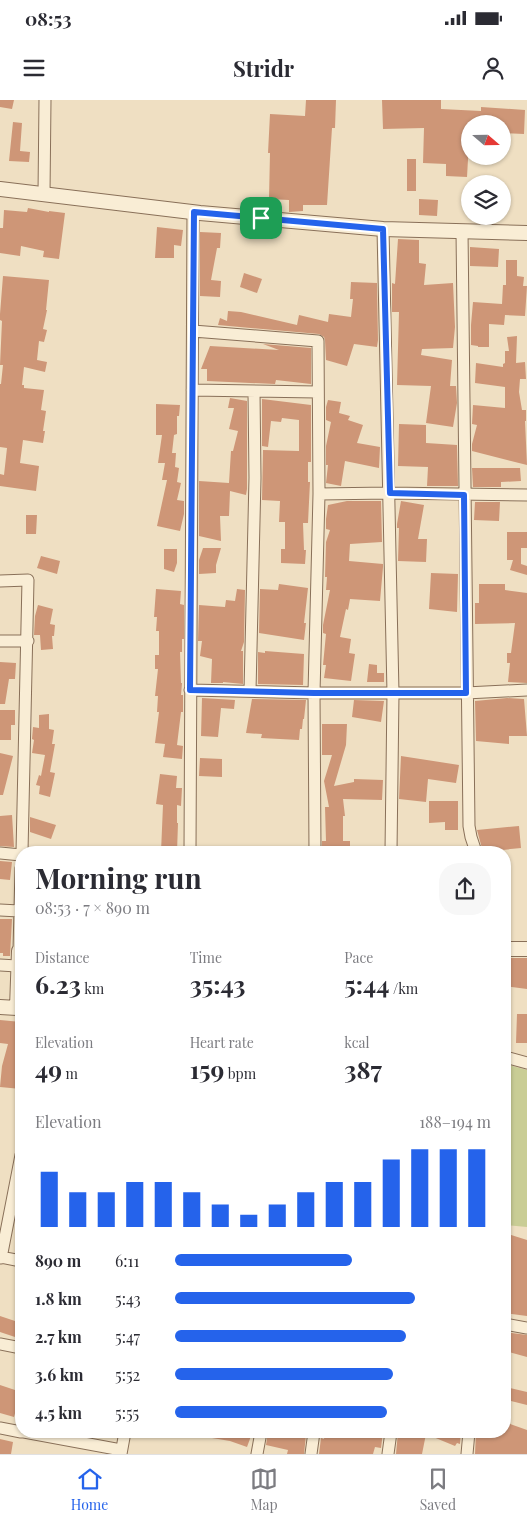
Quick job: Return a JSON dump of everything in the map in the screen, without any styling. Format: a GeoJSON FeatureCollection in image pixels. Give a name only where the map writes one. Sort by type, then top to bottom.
{"type":"FeatureCollection","features":[{"type":"Feature","properties":{"kind":"street"},"geometry":{"type":"LineString","coordinates":[[44,194],[45,100]]}},
{"type":"Feature","properties":{"kind":"street"},"geometry":{"type":"LineString","coordinates":[[0,189],[194,212],[383,229],[527,233]]}},
{"type":"Feature","properties":{"kind":"street"},"geometry":{"type":"LineString","coordinates":[[190,846],[194,212]]}},
{"type":"Feature","properties":{"kind":"street"},"geometry":{"type":"LineString","coordinates":[[383,229],[393,693],[391,846]]}},
{"type":"Feature","properties":{"kind":"street"},"geometry":{"type":"LineString","coordinates":[[462,231],[466,693],[469,826],[474,846]]}},
{"type":"Feature","properties":{"kind":"street"},"geometry":{"type":"LineString","coordinates":[[193,331],[318,342],[319,494],[314,693],[315,846]]}},
{"type":"Feature","properties":{"kind":"street"},"geometry":{"type":"LineString","coordinates":[[192,390],[317,392]]}},
{"type":"Feature","properties":{"kind":"street"},"geometry":{"type":"LineString","coordinates":[[250,691],[256,478],[254,392]]}},
{"type":"Feature","properties":{"kind":"street"},"geometry":{"type":"LineString","coordinates":[[319,494],[527,495]]}},
{"type":"Feature","properties":{"kind":"street"},"geometry":{"type":"LineString","coordinates":[[0,581],[28,580],[22,846]]}},
{"type":"Feature","properties":{"kind":"street"},"geometry":{"type":"LineString","coordinates":[[0,641],[28,641]]}},
{"type":"Feature","properties":{"kind":"street"},"geometry":{"type":"LineString","coordinates":[[190,690],[314,693],[466,693],[527,690]]}},
{"type":"Feature","properties":{"kind":"street"},"geometry":{"type":"LineString","coordinates":[[0,853],[15,854]]}},
{"type":"Feature","properties":{"kind":"street"},"geometry":{"type":"LineString","coordinates":[[0,910],[15,911]]}},
{"type":"Feature","properties":{"kind":"street"},"geometry":{"type":"LineString","coordinates":[[511,949],[527,949]]}},
{"type":"Feature","properties":{"kind":"street"},"geometry":{"type":"LineString","coordinates":[[0,965],[15,966]]}},
{"type":"Feature","properties":{"kind":"street"},"geometry":{"type":"LineString","coordinates":[[0,1007],[15,1008]]}},
{"type":"Feature","properties":{"kind":"street"},"geometry":{"type":"LineString","coordinates":[[511,1059],[527,1063]]}},
{"type":"Feature","properties":{"kind":"street"},"geometry":{"type":"LineString","coordinates":[[15,1183],[0,1257],[15,1260]]}},
{"type":"Feature","properties":{"kind":"street"},"geometry":{"type":"LineString","coordinates":[[511,1325],[527,1328]]}},
{"type":"Feature","properties":{"kind":"street"},"geometry":{"type":"LineString","coordinates":[[0,1344],[15,1347]]}},
{"type":"Feature","properties":{"kind":"street"},"geometry":{"type":"LineString","coordinates":[[0,1428],[15,1431]]}},
{"type":"Feature","properties":{"kind":"street"},"geometry":{"type":"LineString","coordinates":[[52,1438],[121,1452],[124,1438]]}},
{"type":"Feature","properties":{"kind":"street"},"geometry":{"type":"LineString","coordinates":[[257,1454],[261,1438]]}},
{"type":"Feature","properties":{"kind":"street"},"geometry":{"type":"LineString","coordinates":[[311,1454],[313,1438]]}},
{"type":"Feature","properties":{"kind":"street"},"geometry":{"type":"LineString","coordinates":[[388,1454],[390,1438]]}},
{"type":"Feature","properties":{"kind":"street"},"geometry":{"type":"LineString","coordinates":[[467,1454],[468,1438]]}},
{"type":"Feature","properties":{"kind":"green space"},"geometry":{"type":"Polygon","coordinates":[[[511,1066],[527,1070],[527,1227],[511,1226],[511,1066]]]}},
{"type":"Feature","properties":{"kind":"building"},"geometry":{"type":"Polygon","coordinates":[[[0,100],[14,100],[12,109],[0,107],[0,100]]]}},
{"type":"Feature","properties":{"kind":"building"},"geometry":{"type":"Polygon","coordinates":[[[306,100],[336,100],[335,128],[332,128],[327,205],[303,205],[303,211],[289,212],[289,200],[269,199],[270,153],[268,153],[270,114],[305,116],[306,100]]]}},
{"type":"Feature","properties":{"kind":"building"},"geometry":{"type":"Polygon","coordinates":[[[382,100],[441,100],[441,109],[481,111],[481,107],[525,110],[524,134],[511,133],[511,115],[461,115],[461,165],[468,165],[467,175],[461,175],[461,177],[446,176],[446,164],[423,163],[424,128],[383,129],[382,100]]]}},
{"type":"Feature","properties":{"kind":"building"},"geometry":{"type":"Polygon","coordinates":[[[13,122],[22,123],[20,151],[30,152],[29,162],[9,161],[13,122]]]}},
{"type":"Feature","properties":{"kind":"building"},"geometry":{"type":"Polygon","coordinates":[[[407,159],[416,159],[416,191],[407,191],[407,159]]]}},
{"type":"Feature","properties":{"kind":"building"},"geometry":{"type":"Polygon","coordinates":[[[419,199],[438,200],[437,216],[419,215],[419,199]]]}},
{"type":"Feature","properties":{"kind":"building"},"geometry":{"type":"Polygon","coordinates":[[[28,208],[65,213],[59,259],[43,257],[44,251],[21,246],[20,256],[0,253],[0,228],[3,228],[4,210],[27,212],[28,208]]]}},
{"type":"Feature","properties":{"kind":"building"},"geometry":{"type":"Polygon","coordinates":[[[157,227],[183,230],[181,246],[174,245],[174,258],[155,258],[157,227]]]}},
{"type":"Feature","properties":{"kind":"building"},"geometry":{"type":"Polygon","coordinates":[[[200,232],[221,233],[220,248],[217,248],[211,280],[221,281],[220,297],[200,296],[200,232]]]}},
{"type":"Feature","properties":{"kind":"building"},"geometry":{"type":"Polygon","coordinates":[[[398,239],[419,240],[419,263],[426,264],[424,285],[453,283],[455,327],[453,348],[422,349],[421,355],[452,360],[450,386],[456,386],[457,403],[453,427],[426,423],[431,386],[397,385],[399,312],[392,312],[392,283],[395,284],[398,239]]]}},
{"type":"Feature","properties":{"kind":"building"},"geometry":{"type":"Polygon","coordinates":[[[470,247],[499,249],[498,267],[470,266],[470,247]]]}},
{"type":"Feature","properties":{"kind":"building"},"geometry":{"type":"Polygon","coordinates":[[[506,260],[517,260],[517,276],[524,277],[523,286],[527,286],[525,316],[505,315],[504,325],[489,324],[489,347],[471,345],[473,302],[502,304],[503,285],[506,285],[506,260]]]}},
{"type":"Feature","properties":{"kind":"building"},"geometry":{"type":"Polygon","coordinates":[[[244,273],[262,279],[257,293],[240,287],[244,273]]]}},
{"type":"Feature","properties":{"kind":"building"},"geometry":{"type":"Polygon","coordinates":[[[3,276],[49,280],[47,310],[43,329],[47,330],[44,342],[39,341],[37,360],[47,362],[45,372],[24,367],[22,385],[24,385],[24,388],[44,390],[41,410],[46,411],[43,443],[23,440],[20,463],[39,466],[36,491],[0,486],[0,474],[4,475],[7,448],[0,447],[0,384],[3,365],[0,365],[2,321],[0,320],[0,314],[3,276]]]}},
{"type":"Feature","properties":{"kind":"building"},"geometry":{"type":"Polygon","coordinates":[[[351,282],[377,283],[378,340],[377,347],[354,344],[347,366],[326,360],[325,340],[319,334],[218,325],[220,318],[227,321],[228,311],[241,312],[297,325],[299,315],[328,322],[329,314],[351,317],[353,299],[350,299],[351,282]]]}},
{"type":"Feature","properties":{"kind":"building"},"geometry":{"type":"Polygon","coordinates":[[[517,336],[516,363],[525,362],[526,379],[520,379],[519,392],[522,410],[526,410],[527,465],[472,451],[477,425],[472,424],[473,405],[505,408],[505,387],[475,383],[476,363],[503,367],[505,351],[509,351],[507,337],[517,336]]]}},
{"type":"Feature","properties":{"kind":"building"},"geometry":{"type":"Polygon","coordinates":[[[263,344],[311,348],[311,384],[276,380],[275,384],[207,381],[207,369],[201,369],[210,346],[279,350],[263,344]]]}},
{"type":"Feature","properties":{"kind":"building"},"geometry":{"type":"Polygon","coordinates":[[[230,398],[247,401],[247,489],[246,495],[230,491],[229,516],[220,516],[221,541],[199,536],[199,481],[229,483],[231,451],[233,451],[238,431],[229,429],[234,408],[228,408],[230,398]]]}},
{"type":"Feature","properties":{"kind":"building"},"geometry":{"type":"Polygon","coordinates":[[[262,399],[311,405],[311,462],[308,462],[308,482],[310,482],[308,523],[303,523],[304,550],[306,550],[305,564],[281,563],[281,549],[285,549],[285,522],[279,522],[280,501],[262,500],[263,450],[299,451],[299,420],[282,418],[281,422],[271,421],[268,447],[262,446],[262,399]]]}},
{"type":"Feature","properties":{"kind":"building"},"geometry":{"type":"Polygon","coordinates":[[[328,400],[341,402],[339,413],[350,416],[348,420],[363,425],[357,443],[380,447],[379,468],[345,461],[341,486],[326,483],[328,465],[326,465],[326,446],[331,422],[326,420],[328,400]]]}},
{"type":"Feature","properties":{"kind":"building"},"geometry":{"type":"Polygon","coordinates":[[[156,404],[180,405],[179,416],[177,416],[177,434],[174,435],[172,453],[176,453],[175,467],[179,468],[177,482],[181,483],[177,500],[184,501],[184,514],[180,531],[157,526],[167,480],[162,480],[165,463],[158,463],[162,435],[156,435],[156,404]]]}},
{"type":"Feature","properties":{"kind":"building"},"geometry":{"type":"Polygon","coordinates":[[[399,424],[426,425],[426,443],[457,445],[458,486],[427,486],[428,467],[398,466],[399,424]]]}},
{"type":"Feature","properties":{"kind":"building"},"geometry":{"type":"Polygon","coordinates":[[[472,468],[520,468],[521,481],[501,482],[501,487],[473,487],[472,468]]]}},
{"type":"Feature","properties":{"kind":"building"},"geometry":{"type":"Polygon","coordinates":[[[347,501],[381,501],[382,542],[350,544],[349,561],[383,564],[380,601],[350,599],[348,610],[346,609],[340,637],[351,639],[349,653],[355,654],[351,681],[324,678],[326,665],[323,665],[326,634],[323,633],[323,625],[330,590],[326,590],[327,577],[325,577],[326,542],[330,530],[326,529],[328,505],[347,501]]]}},
{"type":"Feature","properties":{"kind":"building"},"geometry":{"type":"Polygon","coordinates":[[[401,501],[424,505],[418,539],[427,539],[426,562],[398,561],[399,528],[397,528],[397,524],[401,501]]]}},
{"type":"Feature","properties":{"kind":"building"},"geometry":{"type":"Polygon","coordinates":[[[475,502],[500,502],[499,521],[474,520],[475,502]]]}},
{"type":"Feature","properties":{"kind":"building"},"geometry":{"type":"Polygon","coordinates":[[[26,515],[37,515],[36,534],[26,534],[26,515]]]}},
{"type":"Feature","properties":{"kind":"building"},"geometry":{"type":"Polygon","coordinates":[[[507,532],[527,532],[527,548],[521,548],[521,564],[527,566],[527,575],[510,570],[513,560],[507,560],[507,532]]]}},
{"type":"Feature","properties":{"kind":"building"},"geometry":{"type":"Polygon","coordinates":[[[203,548],[221,548],[216,565],[216,573],[199,574],[199,560],[203,548]]]}},
{"type":"Feature","properties":{"kind":"building"},"geometry":{"type":"Polygon","coordinates":[[[164,549],[177,549],[177,563],[174,572],[164,569],[164,549]]]}},
{"type":"Feature","properties":{"kind":"building"},"geometry":{"type":"Polygon","coordinates":[[[41,556],[60,561],[57,574],[37,568],[41,556]]]}},
{"type":"Feature","properties":{"kind":"building"},"geometry":{"type":"Polygon","coordinates":[[[431,573],[458,574],[457,612],[429,609],[431,573]]]}},
{"type":"Feature","properties":{"kind":"building"},"geometry":{"type":"Polygon","coordinates":[[[279,584],[308,588],[304,640],[259,633],[260,589],[278,590],[279,584]]]}},
{"type":"Feature","properties":{"kind":"building"},"geometry":{"type":"Polygon","coordinates":[[[479,584],[505,584],[505,590],[527,593],[527,683],[508,682],[510,663],[507,663],[507,653],[511,653],[515,623],[475,624],[475,603],[479,603],[479,584]]]}},
{"type":"Feature","properties":{"kind":"building"},"geometry":{"type":"Polygon","coordinates":[[[156,589],[181,591],[180,604],[184,605],[184,639],[182,639],[182,652],[180,652],[183,712],[181,712],[177,745],[183,746],[182,759],[163,757],[165,744],[155,743],[159,712],[157,712],[158,696],[155,696],[158,669],[155,669],[155,655],[159,655],[159,631],[156,631],[157,617],[154,617],[156,589]]]}},
{"type":"Feature","properties":{"kind":"building"},"geometry":{"type":"Polygon","coordinates":[[[237,589],[245,590],[244,642],[241,651],[243,651],[243,684],[211,683],[212,659],[200,656],[202,641],[198,641],[199,605],[225,607],[226,600],[235,601],[237,589]]]}},
{"type":"Feature","properties":{"kind":"building"},"geometry":{"type":"Polygon","coordinates":[[[38,605],[53,609],[50,624],[55,625],[54,636],[52,636],[53,649],[41,650],[40,635],[34,635],[35,616],[38,605]]]}},
{"type":"Feature","properties":{"kind":"building"},"geometry":{"type":"Polygon","coordinates":[[[265,651],[304,654],[303,685],[258,684],[258,652],[265,653],[265,651]]]}},
{"type":"Feature","properties":{"kind":"building"},"geometry":{"type":"Polygon","coordinates":[[[0,662],[16,663],[15,679],[9,679],[5,704],[0,704],[0,662]]]}},
{"type":"Feature","properties":{"kind":"building"},"geometry":{"type":"Polygon","coordinates":[[[369,664],[377,665],[377,673],[384,673],[384,682],[367,682],[369,664]]]}},
{"type":"Feature","properties":{"kind":"building"},"geometry":{"type":"Polygon","coordinates":[[[202,698],[235,700],[234,709],[221,708],[218,737],[201,736],[202,698]]]}},
{"type":"Feature","properties":{"kind":"building"},"geometry":{"type":"Polygon","coordinates":[[[507,698],[524,699],[527,736],[509,736],[509,744],[476,741],[475,701],[507,698]]]}},
{"type":"Feature","properties":{"kind":"building"},"geometry":{"type":"Polygon","coordinates":[[[252,699],[306,700],[299,740],[261,738],[262,734],[246,733],[252,699]]]}},
{"type":"Feature","properties":{"kind":"building"},"geometry":{"type":"Polygon","coordinates":[[[354,700],[384,701],[381,722],[352,717],[354,700]]]}},
{"type":"Feature","properties":{"kind":"building"},"geometry":{"type":"Polygon","coordinates":[[[0,710],[15,710],[15,725],[11,725],[11,740],[0,740],[0,710]]]}},
{"type":"Feature","properties":{"kind":"building"},"geometry":{"type":"Polygon","coordinates":[[[49,714],[49,729],[54,730],[52,744],[55,744],[50,772],[55,773],[50,797],[39,794],[40,786],[36,785],[39,775],[41,776],[45,755],[32,753],[33,727],[39,728],[39,715],[49,714]]]}},
{"type":"Feature","properties":{"kind":"building"},"geometry":{"type":"Polygon","coordinates":[[[322,724],[347,724],[346,745],[334,786],[354,782],[354,779],[383,780],[382,800],[343,799],[345,816],[343,816],[343,841],[350,841],[350,846],[322,846],[322,841],[326,841],[325,807],[329,807],[324,781],[332,755],[322,755],[322,724]]]}},
{"type":"Feature","properties":{"kind":"building"},"geometry":{"type":"Polygon","coordinates":[[[0,753],[13,756],[3,795],[0,795],[0,753]]]}},
{"type":"Feature","properties":{"kind":"building"},"geometry":{"type":"Polygon","coordinates":[[[401,756],[459,765],[456,783],[428,779],[426,802],[399,799],[401,756]]]}},
{"type":"Feature","properties":{"kind":"building"},"geometry":{"type":"Polygon","coordinates":[[[200,758],[222,759],[222,777],[199,776],[200,758]]]}},
{"type":"Feature","properties":{"kind":"building"},"geometry":{"type":"Polygon","coordinates":[[[160,774],[177,776],[176,788],[182,788],[181,806],[177,805],[177,846],[161,846],[163,805],[156,804],[160,774]]]}},
{"type":"Feature","properties":{"kind":"building"},"geometry":{"type":"Polygon","coordinates":[[[429,801],[458,801],[458,830],[445,830],[445,822],[429,823],[429,801]]]}},
{"type":"Feature","properties":{"kind":"building"},"geometry":{"type":"Polygon","coordinates":[[[12,815],[14,847],[0,846],[0,816],[12,815]]]}},
{"type":"Feature","properties":{"kind":"building"},"geometry":{"type":"Polygon","coordinates":[[[30,817],[56,825],[51,839],[30,832],[30,817]]]}},
{"type":"Feature","properties":{"kind":"building"},"geometry":{"type":"Polygon","coordinates":[[[519,826],[521,848],[511,849],[511,846],[481,846],[477,830],[519,826]]]}},
{"type":"Feature","properties":{"kind":"building"},"geometry":{"type":"Polygon","coordinates":[[[0,861],[12,862],[10,880],[0,879],[0,861]]]}},
{"type":"Feature","properties":{"kind":"building"},"geometry":{"type":"Polygon","coordinates":[[[0,919],[12,919],[10,956],[3,956],[3,953],[0,953],[0,919]]]}},
{"type":"Feature","properties":{"kind":"building"},"geometry":{"type":"Polygon","coordinates":[[[511,958],[527,958],[527,989],[511,987],[511,958]]]}},
{"type":"Feature","properties":{"kind":"building"},"geometry":{"type":"Polygon","coordinates":[[[517,1014],[527,1014],[527,1043],[516,1043],[517,1014]]]}},
{"type":"Feature","properties":{"kind":"building"},"geometry":{"type":"Polygon","coordinates":[[[0,1020],[15,1021],[15,1088],[0,1087],[2,1066],[8,1044],[0,1043],[0,1020]]]}},
{"type":"Feature","properties":{"kind":"building"},"geometry":{"type":"Polygon","coordinates":[[[511,1235],[527,1240],[527,1316],[511,1314],[511,1235]]]}},
{"type":"Feature","properties":{"kind":"building"},"geometry":{"type":"Polygon","coordinates":[[[0,1316],[15,1321],[15,1337],[0,1332],[0,1316]]]}},
{"type":"Feature","properties":{"kind":"building"},"geometry":{"type":"Polygon","coordinates":[[[511,1333],[527,1335],[527,1357],[511,1353],[511,1333]]]}},
{"type":"Feature","properties":{"kind":"building"},"geometry":{"type":"Polygon","coordinates":[[[0,1385],[15,1390],[15,1413],[14,1417],[0,1413],[0,1385]]]}},
{"type":"Feature","properties":{"kind":"building"},"geometry":{"type":"Polygon","coordinates":[[[511,1388],[527,1392],[527,1405],[511,1401],[511,1388]]]}},
{"type":"Feature","properties":{"kind":"building"},"geometry":{"type":"Polygon","coordinates":[[[511,1424],[527,1430],[527,1454],[475,1454],[476,1438],[511,1438],[511,1424]]]}},
{"type":"Feature","properties":{"kind":"building"},"geometry":{"type":"Polygon","coordinates":[[[212,1438],[250,1438],[247,1447],[230,1441],[212,1438]]]}},
{"type":"Feature","properties":{"kind":"building"},"geometry":{"type":"Polygon","coordinates":[[[267,1438],[306,1438],[304,1454],[287,1454],[288,1450],[266,1445],[267,1438]]]}},
{"type":"Feature","properties":{"kind":"building"},"geometry":{"type":"Polygon","coordinates":[[[321,1438],[382,1438],[381,1448],[375,1447],[373,1454],[319,1454],[321,1438]]]}},
{"type":"Feature","properties":{"kind":"building"},"geometry":{"type":"Polygon","coordinates":[[[397,1438],[425,1438],[422,1454],[396,1454],[397,1438]]]}},
{"type":"Feature","properties":{"kind":"building"},"geometry":{"type":"Polygon","coordinates":[[[436,1438],[460,1438],[460,1444],[457,1443],[455,1446],[436,1438]]]}},
{"type":"Feature","properties":{"kind":"building"},"geometry":{"type":"Polygon","coordinates":[[[0,1439],[13,1442],[11,1454],[0,1454],[0,1439]]]}},
{"type":"Feature","properties":{"kind":"route"},"geometry":{"type":"LineString","coordinates":[[194,212],[261,218],[383,229],[390,493],[464,495],[466,693],[314,693],[190,690],[194,212]]}}]}
